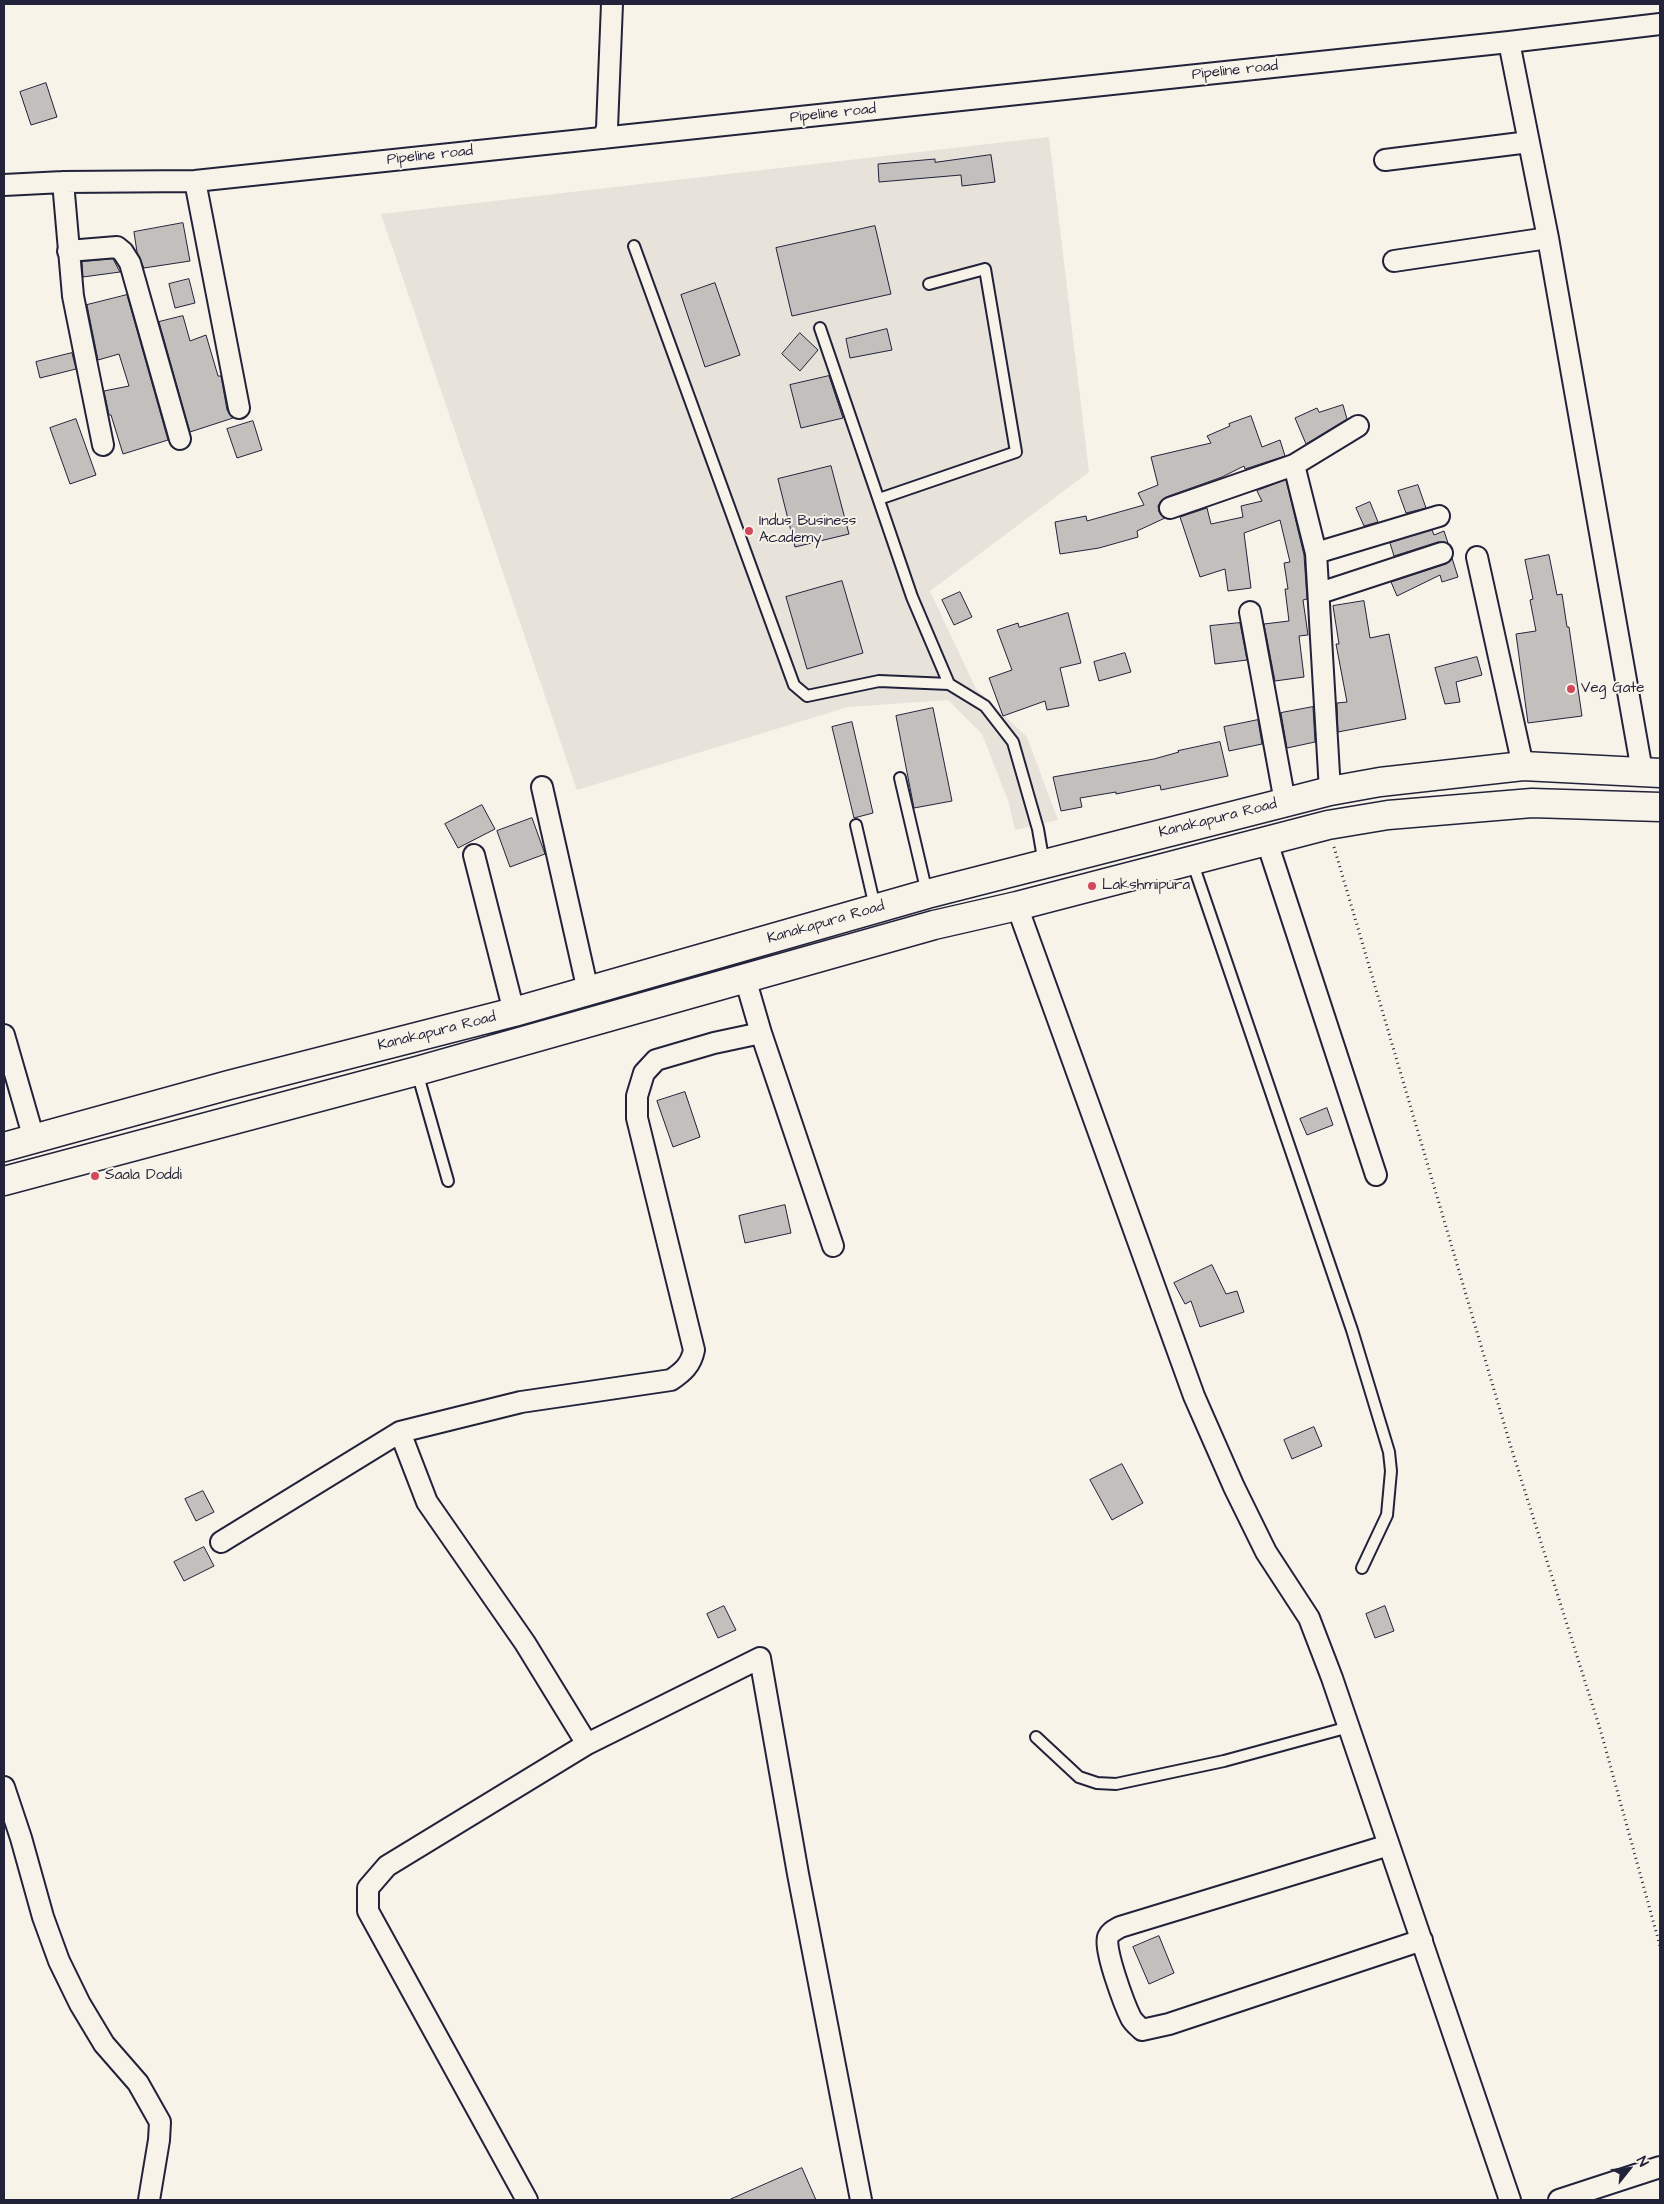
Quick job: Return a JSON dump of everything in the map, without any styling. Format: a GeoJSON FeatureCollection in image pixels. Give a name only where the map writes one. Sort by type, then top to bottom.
{"type":"FeatureCollection","features":[{"type":"Feature","properties":{"kind":"highway","name":"Kanakapura Road"},"geometry":{"type":"LineString","coordinates":[[4,1147],[228,1085],[514,1012],[927,894],[1330,791],[1380,782],[1523,766],[1651,772]]}},
{"type":"Feature","properties":{"kind":"highway","name":"Kanakapura Road"},"geometry":{"type":"LineString","coordinates":[[4,1181],[417,1071],[934,925],[1017,906],[1328,825],[1388,815],[1532,803],[1660,807]]}},
{"type":"Feature","properties":{"kind":"highway"},"geometry":{"type":"LineString","coordinates":[[663,970],[670,998]]}},
{"type":"Feature","properties":{"kind":"street"},"geometry":{"type":"LineString","coordinates":[[603,138],[608,128],[612,4]]}},
{"type":"Feature","properties":{"kind":"street","name":"Pipeline road"},"geometry":{"type":"LineString","coordinates":[[4,185],[63,182],[195,181],[1509,42],[1660,24]]}},
{"type":"Feature","properties":{"kind":"street"},"geometry":{"type":"LineString","coordinates":[[1509,42],[1651,772]]}},
{"type":"Feature","properties":{"kind":"street"},"geometry":{"type":"LineString","coordinates":[[1385,160],[1529,142]]}},
{"type":"Feature","properties":{"kind":"street"},"geometry":{"type":"LineString","coordinates":[[195,181],[239,408]]}},
{"type":"Feature","properties":{"kind":"street"},"geometry":{"type":"LineString","coordinates":[[63,182],[73,296],[103,445]]}},
{"type":"Feature","properties":{"kind":"street"},"geometry":{"type":"LineString","coordinates":[[1394,261],[1548,238]]}},
{"type":"Feature","properties":{"kind":"street"},"geometry":{"type":"LineString","coordinates":[[68,251],[117,247],[130,262],[180,438]]}},
{"type":"Feature","properties":{"kind":"street"},"geometry":{"type":"LineString","coordinates":[[1170,508],[1294,465],[1358,426]]}},
{"type":"Feature","properties":{"kind":"street"},"geometry":{"type":"LineString","coordinates":[[1294,465],[1316,553],[1320,593],[1330,791]]}},
{"type":"Feature","properties":{"kind":"street"},"geometry":{"type":"LineString","coordinates":[[1316,553],[1439,516]]}},
{"type":"Feature","properties":{"kind":"street"},"geometry":{"type":"LineString","coordinates":[[1320,593],[1442,553]]}},
{"type":"Feature","properties":{"kind":"street"},"geometry":{"type":"LineString","coordinates":[[1478,557],[1523,766]]}},
{"type":"Feature","properties":{"kind":"street"},"geometry":{"type":"LineString","coordinates":[[1250,612],[1285,802]]}},
{"type":"Feature","properties":{"kind":"street"},"geometry":{"type":"LineString","coordinates":[[542,787],[588,991]]}},
{"type":"Feature","properties":{"kind":"street"},"geometry":{"type":"LineString","coordinates":[[1267,842],[1376,1176]]}},
{"type":"Feature","properties":{"kind":"street"},"geometry":{"type":"LineString","coordinates":[[474,855],[514,1012]]}},
{"type":"Feature","properties":{"kind":"street"},"geometry":{"type":"LineString","coordinates":[[1017,906],[1194,1396],[1234,1487],[1266,1552],[1309,1618],[1349,1727],[1510,2200]]}},
{"type":"Feature","properties":{"kind":"street"},"geometry":{"type":"LineString","coordinates":[[745,978],[761,1033],[833,1246]]}},
{"type":"Feature","properties":{"kind":"street"},"geometry":{"type":"LineString","coordinates":[[221,1542],[400,1432],[522,1402],[671,1380],[685,1370],[693,1359],[694,1350],[637,1118],[637,1096],[644,1074],[656,1060],[714,1043],[761,1033]]}},
{"type":"Feature","properties":{"kind":"street"},"geometry":{"type":"LineString","coordinates":[[4,1035],[34,1139]]}},
{"type":"Feature","properties":{"kind":"street"},"geometry":{"type":"LineString","coordinates":[[400,1432],[427,1502],[525,1643],[587,1744]]}},
{"type":"Feature","properties":{"kind":"street"},"geometry":{"type":"LineString","coordinates":[[527,2200],[368,1911],[368,1888],[387,1866],[587,1744],[760,1658],[798,1874],[861,2200]]}},
{"type":"Feature","properties":{"kind":"street"},"geometry":{"type":"LineString","coordinates":[[4,1787],[21,1838],[43,1917],[59,1961],[80,2004],[104,2044],[138,2083],[160,2122],[159,2140],[149,2200]]}},
{"type":"Feature","properties":{"kind":"street"},"geometry":{"type":"LineString","coordinates":[[1389,1844],[1111,1932],[1107,1938],[1108,1952],[1122,1995],[1132,2021],[1142,2030],[1170,2024],[1422,1940]]}},
{"type":"Feature","properties":{"kind":"street"},"geometry":{"type":"LineString","coordinates":[[1559,2200],[1660,2168]]}},
{"type":"Feature","properties":{"kind":"lane"},"geometry":{"type":"LineString","coordinates":[[634,246],[794,685],[807,696],[879,681],[949,684],[985,706],[1013,742],[1038,829],[1044,865]]}},
{"type":"Feature","properties":{"kind":"lane"},"geometry":{"type":"LineString","coordinates":[[879,499],[1016,452],[985,269],[929,284]]}},
{"type":"Feature","properties":{"kind":"lane"},"geometry":{"type":"LineString","coordinates":[[820,328],[912,597],[949,684]]}},
{"type":"Feature","properties":{"kind":"lane"},"geometry":{"type":"LineString","coordinates":[[900,778],[927,894]]}},
{"type":"Feature","properties":{"kind":"lane"},"geometry":{"type":"LineString","coordinates":[[856,825],[875,908]]}},
{"type":"Feature","properties":{"kind":"lane"},"geometry":{"type":"LineString","coordinates":[[1192,860],[1352,1330],[1389,1452],[1391,1471],[1387,1515],[1362,1568]]}},
{"type":"Feature","properties":{"kind":"lane"},"geometry":{"type":"LineString","coordinates":[[417,1071],[448,1181]]}},
{"type":"Feature","properties":{"kind":"lane"},"geometry":{"type":"LineString","coordinates":[[1036,1737],[1079,1777],[1097,1784],[1116,1784],[1224,1761],[1349,1727]]}},
{"type":"Feature","properties":{"kind":"path"},"geometry":{"type":"LineString","coordinates":[[1328,825],[1510,1444],[1601,1732],[1660,1946]]}},
{"type":"Feature","properties":{"kind":"shaded area","name":"Indus Business Academy"},"geometry":{"type":"Polygon","coordinates":[[[1049,137],[1089,472],[930,591],[976,689],[1027,737],[1058,820],[1015,830],[1009,803],[982,734],[948,700],[848,707],[577,790],[381,214],[1049,137]]]}},
{"type":"Feature","properties":{"kind":"building"},"geometry":{"type":"Polygon","coordinates":[[[46,83],[57,117],[31,125],[20,92],[46,83]]]}},
{"type":"Feature","properties":{"kind":"building"},"geometry":{"type":"Polygon","coordinates":[[[991,155],[995,182],[962,186],[961,175],[879,182],[878,164],[935,159],[935,162],[991,155]]]}},
{"type":"Feature","properties":{"kind":"building"},"geometry":{"type":"Polygon","coordinates":[[[183,223],[190,261],[144,268],[137,252],[134,232],[183,223]]]}},
{"type":"Feature","properties":{"kind":"building"},"geometry":{"type":"Polygon","coordinates":[[[875,226],[891,294],[792,316],[776,248],[875,226]]]}},
{"type":"Feature","properties":{"kind":"building"},"geometry":{"type":"Polygon","coordinates":[[[113,259],[120,272],[83,277],[82,262],[113,259]]]}},
{"type":"Feature","properties":{"kind":"building"},"geometry":{"type":"Polygon","coordinates":[[[189,279],[195,303],[175,308],[169,284],[189,279]]]}},
{"type":"Feature","properties":{"kind":"building"},"geometry":{"type":"Polygon","coordinates":[[[715,283],[740,355],[705,367],[681,295],[715,283]]]}},
{"type":"Feature","properties":{"kind":"building"},"geometry":{"type":"Polygon","coordinates":[[[127,295],[168,440],[123,454],[111,415],[109,415],[104,391],[129,386],[119,354],[98,360],[87,305],[127,295]]]}},
{"type":"Feature","properties":{"kind":"building"},"geometry":{"type":"Polygon","coordinates":[[[183,316],[190,341],[206,335],[218,376],[221,376],[227,410],[233,418],[190,432],[159,322],[183,316]]]}},
{"type":"Feature","properties":{"kind":"building"},"geometry":{"type":"Polygon","coordinates":[[[887,329],[892,350],[850,358],[846,339],[887,329]]]}},
{"type":"Feature","properties":{"kind":"building"},"geometry":{"type":"Polygon","coordinates":[[[800,333],[818,350],[800,371],[782,354],[800,333]]]}},
{"type":"Feature","properties":{"kind":"building"},"geometry":{"type":"Polygon","coordinates":[[[72,353],[76,369],[40,378],[36,362],[72,353]]]}},
{"type":"Feature","properties":{"kind":"building"},"geometry":{"type":"Polygon","coordinates":[[[829,376],[843,418],[801,428],[790,385],[829,376]]]}},
{"type":"Feature","properties":{"kind":"building"},"geometry":{"type":"Polygon","coordinates":[[[1343,405],[1347,419],[1306,444],[1295,418],[1317,408],[1319,412],[1343,405]]]}},
{"type":"Feature","properties":{"kind":"building"},"geometry":{"type":"Polygon","coordinates":[[[1251,416],[1262,447],[1280,440],[1285,456],[1245,469],[1244,466],[1222,477],[1166,497],[1158,506],[1159,512],[1165,518],[1137,531],[1138,537],[1099,548],[1060,554],[1055,522],[1086,516],[1087,521],[1144,505],[1138,493],[1158,485],[1151,457],[1211,443],[1207,436],[1230,426],[1229,424],[1251,416]]]}},
{"type":"Feature","properties":{"kind":"building"},"geometry":{"type":"Polygon","coordinates":[[[76,419],[96,475],[70,484],[50,428],[76,419]]]}},
{"type":"Feature","properties":{"kind":"building"},"geometry":{"type":"Polygon","coordinates":[[[253,421],[262,450],[237,458],[227,429],[253,421]]]}},
{"type":"Feature","properties":{"kind":"building"},"geometry":{"type":"Polygon","coordinates":[[[831,466],[849,534],[795,547],[778,479],[831,466]]]}},
{"type":"Feature","properties":{"kind":"building"},"geometry":{"type":"Polygon","coordinates":[[[1286,480],[1304,555],[1307,599],[1303,600],[1308,635],[1299,636],[1304,677],[1275,681],[1264,624],[1289,621],[1285,589],[1288,589],[1284,563],[1290,562],[1280,520],[1244,533],[1251,588],[1228,591],[1225,569],[1200,577],[1180,517],[1207,508],[1211,524],[1243,517],[1241,506],[1262,501],[1257,491],[1286,480]]]}},
{"type":"Feature","properties":{"kind":"building"},"geometry":{"type":"Polygon","coordinates":[[[1418,485],[1426,508],[1406,513],[1398,491],[1418,485]]]}},
{"type":"Feature","properties":{"kind":"building"},"geometry":{"type":"Polygon","coordinates":[[[1370,502],[1378,522],[1364,526],[1356,508],[1370,502]]]}},
{"type":"Feature","properties":{"kind":"building"},"geometry":{"type":"Polygon","coordinates":[[[1432,530],[1434,535],[1444,531],[1448,543],[1438,542],[1394,556],[1390,543],[1432,530]]]}},
{"type":"Feature","properties":{"kind":"building"},"geometry":{"type":"Polygon","coordinates":[[[1549,555],[1557,595],[1562,594],[1567,627],[1569,627],[1582,716],[1528,723],[1516,634],[1536,631],[1530,600],[1533,599],[1525,560],[1549,555]]]}},
{"type":"Feature","properties":{"kind":"building"},"geometry":{"type":"Polygon","coordinates":[[[1452,558],[1458,577],[1442,582],[1440,575],[1397,596],[1391,582],[1446,564],[1452,558]]]}},
{"type":"Feature","properties":{"kind":"building"},"geometry":{"type":"Polygon","coordinates":[[[842,581],[863,653],[807,669],[786,597],[842,581]]]}},
{"type":"Feature","properties":{"kind":"building"},"geometry":{"type":"Polygon","coordinates":[[[960,592],[972,617],[954,625],[942,600],[960,592]]]}},
{"type":"Feature","properties":{"kind":"building"},"geometry":{"type":"Polygon","coordinates":[[[1364,601],[1370,638],[1389,634],[1406,719],[1338,732],[1337,703],[1347,702],[1336,644],[1339,644],[1333,606],[1364,601]]]}},
{"type":"Feature","properties":{"kind":"building"},"geometry":{"type":"Polygon","coordinates":[[[1068,613],[1081,663],[1060,668],[1069,706],[1047,710],[1045,701],[1003,716],[989,678],[1012,670],[997,630],[1018,623],[1019,627],[1068,613]]]}},
{"type":"Feature","properties":{"kind":"building"},"geometry":{"type":"Polygon","coordinates":[[[1240,623],[1247,660],[1215,664],[1210,626],[1240,623]]]}},
{"type":"Feature","properties":{"kind":"building"},"geometry":{"type":"Polygon","coordinates":[[[1125,653],[1131,672],[1099,681],[1094,662],[1125,653]]]}},
{"type":"Feature","properties":{"kind":"building"},"geometry":{"type":"Polygon","coordinates":[[[1477,657],[1482,675],[1456,682],[1460,702],[1445,704],[1435,668],[1477,657]]]}},
{"type":"Feature","properties":{"kind":"building"},"geometry":{"type":"Polygon","coordinates":[[[1313,707],[1315,742],[1287,748],[1281,713],[1313,707]]]}},
{"type":"Feature","properties":{"kind":"building"},"geometry":{"type":"Polygon","coordinates":[[[933,708],[952,801],[914,808],[896,716],[933,708]]]}},
{"type":"Feature","properties":{"kind":"building"},"geometry":{"type":"Polygon","coordinates":[[[1258,720],[1262,744],[1229,751],[1224,727],[1258,720]]]}},
{"type":"Feature","properties":{"kind":"building"},"geometry":{"type":"Polygon","coordinates":[[[852,722],[873,813],[854,818],[832,727],[852,722]]]}},
{"type":"Feature","properties":{"kind":"building"},"geometry":{"type":"Polygon","coordinates":[[[1220,742],[1228,776],[1161,790],[1160,785],[1116,794],[1116,792],[1080,798],[1082,807],[1061,811],[1053,777],[1154,759],[1178,751],[1220,742]]]}},
{"type":"Feature","properties":{"kind":"building"},"geometry":{"type":"Polygon","coordinates":[[[482,805],[495,829],[458,848],[445,824],[482,805]]]}},
{"type":"Feature","properties":{"kind":"building"},"geometry":{"type":"Polygon","coordinates":[[[532,818],[545,854],[510,867],[497,831],[532,818]]]}},
{"type":"Feature","properties":{"kind":"building"},"geometry":{"type":"Polygon","coordinates":[[[685,1092],[700,1137],[673,1147],[657,1101],[685,1092]]]}},
{"type":"Feature","properties":{"kind":"building"},"geometry":{"type":"Polygon","coordinates":[[[1327,1108],[1333,1125],[1307,1135],[1300,1119],[1327,1108]]]}},
{"type":"Feature","properties":{"kind":"building"},"geometry":{"type":"Polygon","coordinates":[[[785,1205],[791,1233],[745,1243],[739,1216],[785,1205]]]}},
{"type":"Feature","properties":{"kind":"building"},"geometry":{"type":"Polygon","coordinates":[[[1212,1265],[1226,1294],[1237,1291],[1244,1312],[1200,1327],[1191,1301],[1185,1304],[1174,1283],[1212,1265]]]}},
{"type":"Feature","properties":{"kind":"building"},"geometry":{"type":"Polygon","coordinates":[[[1314,1427],[1322,1446],[1292,1459],[1284,1440],[1314,1427]]]}},
{"type":"Feature","properties":{"kind":"building"},"geometry":{"type":"Polygon","coordinates":[[[1122,1464],[1143,1503],[1112,1520],[1090,1480],[1122,1464]]]}},
{"type":"Feature","properties":{"kind":"building"},"geometry":{"type":"Polygon","coordinates":[[[203,1491],[214,1512],[196,1521],[185,1499],[203,1491]]]}},
{"type":"Feature","properties":{"kind":"building"},"geometry":{"type":"Polygon","coordinates":[[[204,1547],[214,1566],[184,1581],[174,1562],[204,1547]]]}},
{"type":"Feature","properties":{"kind":"building"},"geometry":{"type":"Polygon","coordinates":[[[724,1606],[736,1630],[718,1638],[707,1614],[724,1606]]]}},
{"type":"Feature","properties":{"kind":"building"},"geometry":{"type":"Polygon","coordinates":[[[1385,1606],[1394,1631],[1375,1638],[1366,1614],[1385,1606]]]}},
{"type":"Feature","properties":{"kind":"building"},"geometry":{"type":"Polygon","coordinates":[[[1159,1936],[1174,1973],[1149,1984],[1133,1947],[1159,1936]]]}},
{"type":"Feature","properties":{"kind":"building"},"geometry":{"type":"Polygon","coordinates":[[[802,2168],[816,2200],[729,2200],[802,2168]]]}},
{"type":"Feature","properties":{"kind":"place","name":"Indus Business Academy"},"geometry":{"type":"Point","coordinates":[749,531]}},
{"type":"Feature","properties":{"kind":"place","name":"Veg Gate"},"geometry":{"type":"Point","coordinates":[1571,689]}},
{"type":"Feature","properties":{"kind":"place","name":"Lakshmipura"},"geometry":{"type":"Point","coordinates":[1092,886]}},
{"type":"Feature","properties":{"kind":"place","name":"Saala Doddi"},"geometry":{"type":"Point","coordinates":[95,1176]}}]}
